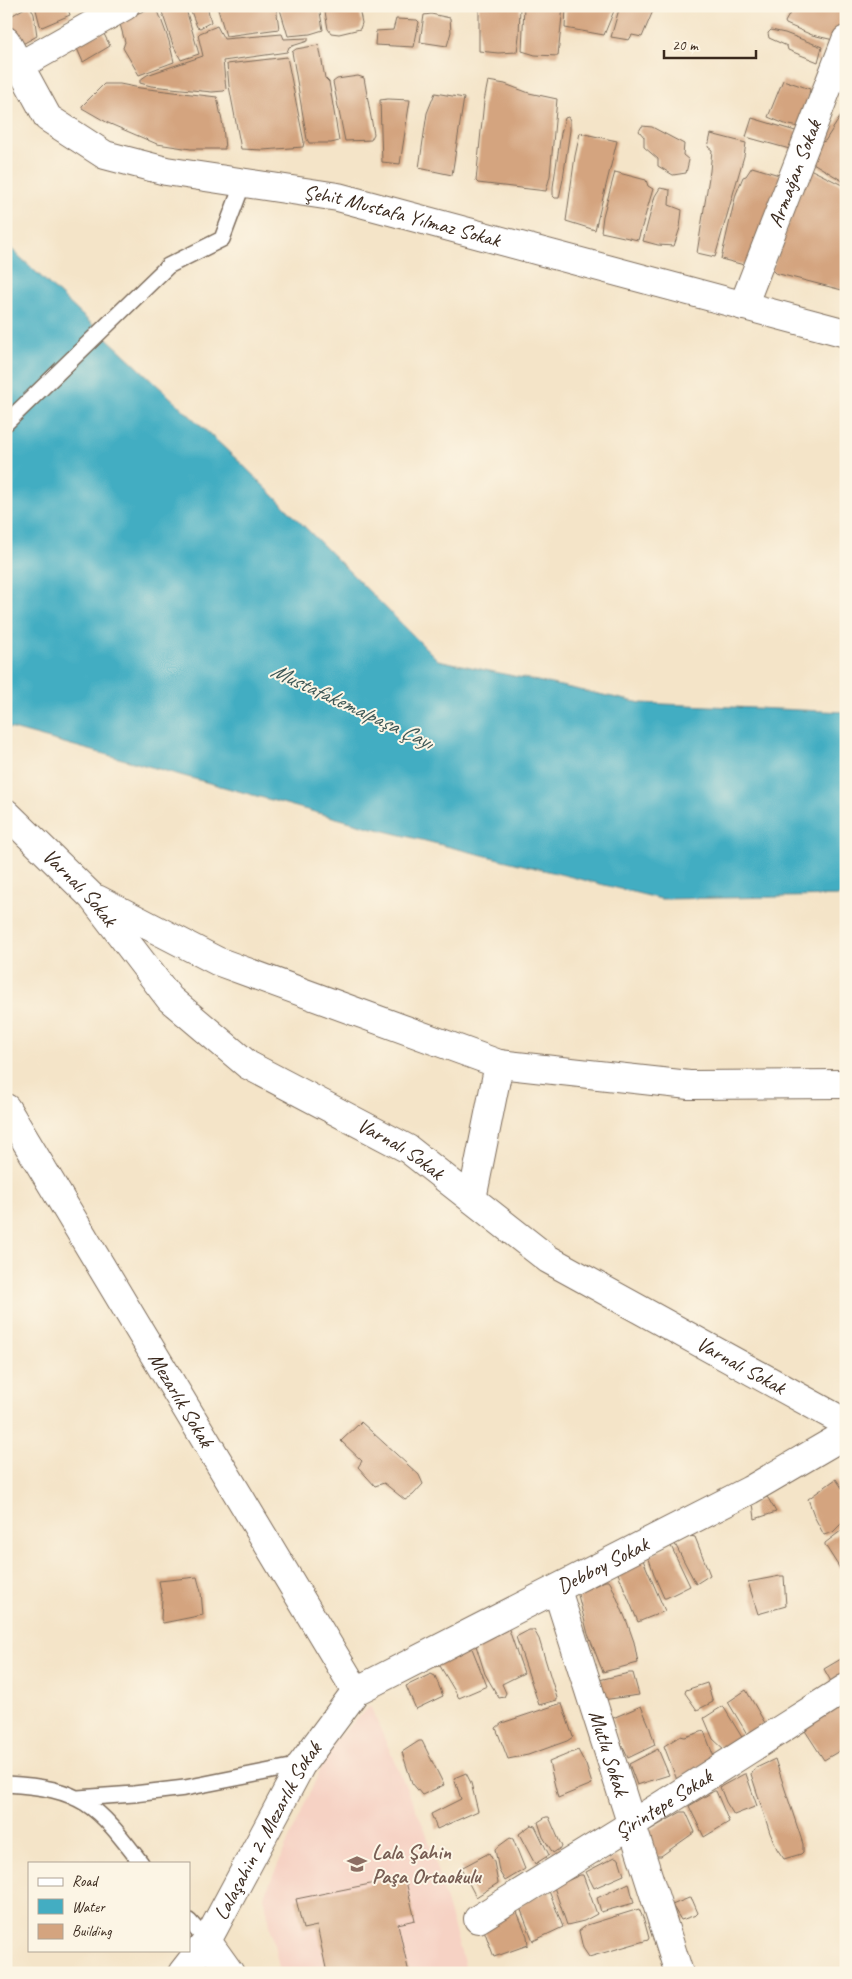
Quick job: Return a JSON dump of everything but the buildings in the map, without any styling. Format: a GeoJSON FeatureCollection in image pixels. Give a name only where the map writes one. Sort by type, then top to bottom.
{"type":"FeatureCollection","features":[{"type":"Feature","properties":{"kind":"street"},"geometry":{"type":"LineString","coordinates":[[19,66],[125,6]]}},
{"type":"Feature","properties":{"kind":"street","name":"Armağan Sokak"},"geometry":{"type":"LineString","coordinates":[[743,306],[846,40]]}},
{"type":"Feature","properties":{"kind":"street","name":"Şehit Mustafa Yılmaz Sokak"},"geometry":{"type":"LineString","coordinates":[[6,41],[48,118],[105,155],[166,171],[338,197],[846,333]]}},
{"type":"Feature","properties":{"kind":"street","name":"Varnalı Sokak"},"geometry":{"type":"LineString","coordinates":[[6,813],[92,896],[170,999],[248,1065],[408,1149],[548,1259],[846,1422]]}},
{"type":"Feature","properties":{"kind":"street"},"geometry":{"type":"LineString","coordinates":[[92,896],[217,961],[499,1064],[689,1085],[846,1084]]}},
{"type":"Feature","properties":{"kind":"street"},"geometry":{"type":"LineString","coordinates":[[472,1199],[499,1064]]}},
{"type":"Feature","properties":{"kind":"street","name":"Mezarlık Sokak"},"geometry":{"type":"LineString","coordinates":[[6,1108],[356,1691]]}},
{"type":"Feature","properties":{"kind":"street","name":"Debboy Sokak"},"geometry":{"type":"LineString","coordinates":[[356,1691],[750,1490],[846,1434]]}},
{"type":"Feature","properties":{"kind":"street","name":"Mutlu Sokak"},"geometry":{"type":"LineString","coordinates":[[557,1590],[679,1973]]}},
{"type":"Feature","properties":{"kind":"street","name":"Şirintepe Sokak"},"geometry":{"type":"LineString","coordinates":[[478,1919],[846,1688]]}},
{"type":"Feature","properties":{"kind":"street","name":"Lalaşahin 2. Mezarlık Sokak"},"geometry":{"type":"LineString","coordinates":[[230,1973],[207,1941],[300,1766],[356,1691]]}},
{"type":"Feature","properties":{"kind":"street"},"geometry":{"type":"LineString","coordinates":[[182,1973],[207,1941]]}},
{"type":"Feature","properties":{"kind":"lane"},"geometry":{"type":"LineString","coordinates":[[6,423],[168,266],[222,239],[243,182]]}},
{"type":"Feature","properties":{"kind":"lane"},"geometry":{"type":"LineString","coordinates":[[78,1798],[185,1788],[300,1766]]}},
{"type":"Feature","properties":{"kind":"lane"},"geometry":{"type":"LineString","coordinates":[[6,1784],[56,1789],[78,1798],[97,1811],[111,1824],[141,1862]]}},
{"type":"Feature","properties":{"kind":"lane"},"geometry":{"type":"LineString","coordinates":[[190,1922],[207,1941]]}},
{"type":"Feature","properties":{"kind":"shaded area","name":"Lala Şahin Paşa Ortaokulu"},"geometry":{"type":"Polygon","coordinates":[[[370,1706],[426,1832],[467,1973],[280,1973],[264,1896],[332,1743],[370,1706]]]}},
{"type":"Feature","properties":{"kind":"water","name":"Mustafakemalpaşa Çayı"},"geometry":{"type":"Polygon","coordinates":[[[6,244],[246,468],[438,660],[641,703],[846,712],[846,896],[661,899],[369,827],[6,727],[6,244]]]}},
{"type":"Feature","properties":{"kind":"place","name":"Lala Şahin Paşa Ortaokulu"},"geometry":{"type":"Point","coordinates":[357,1864]}}]}
